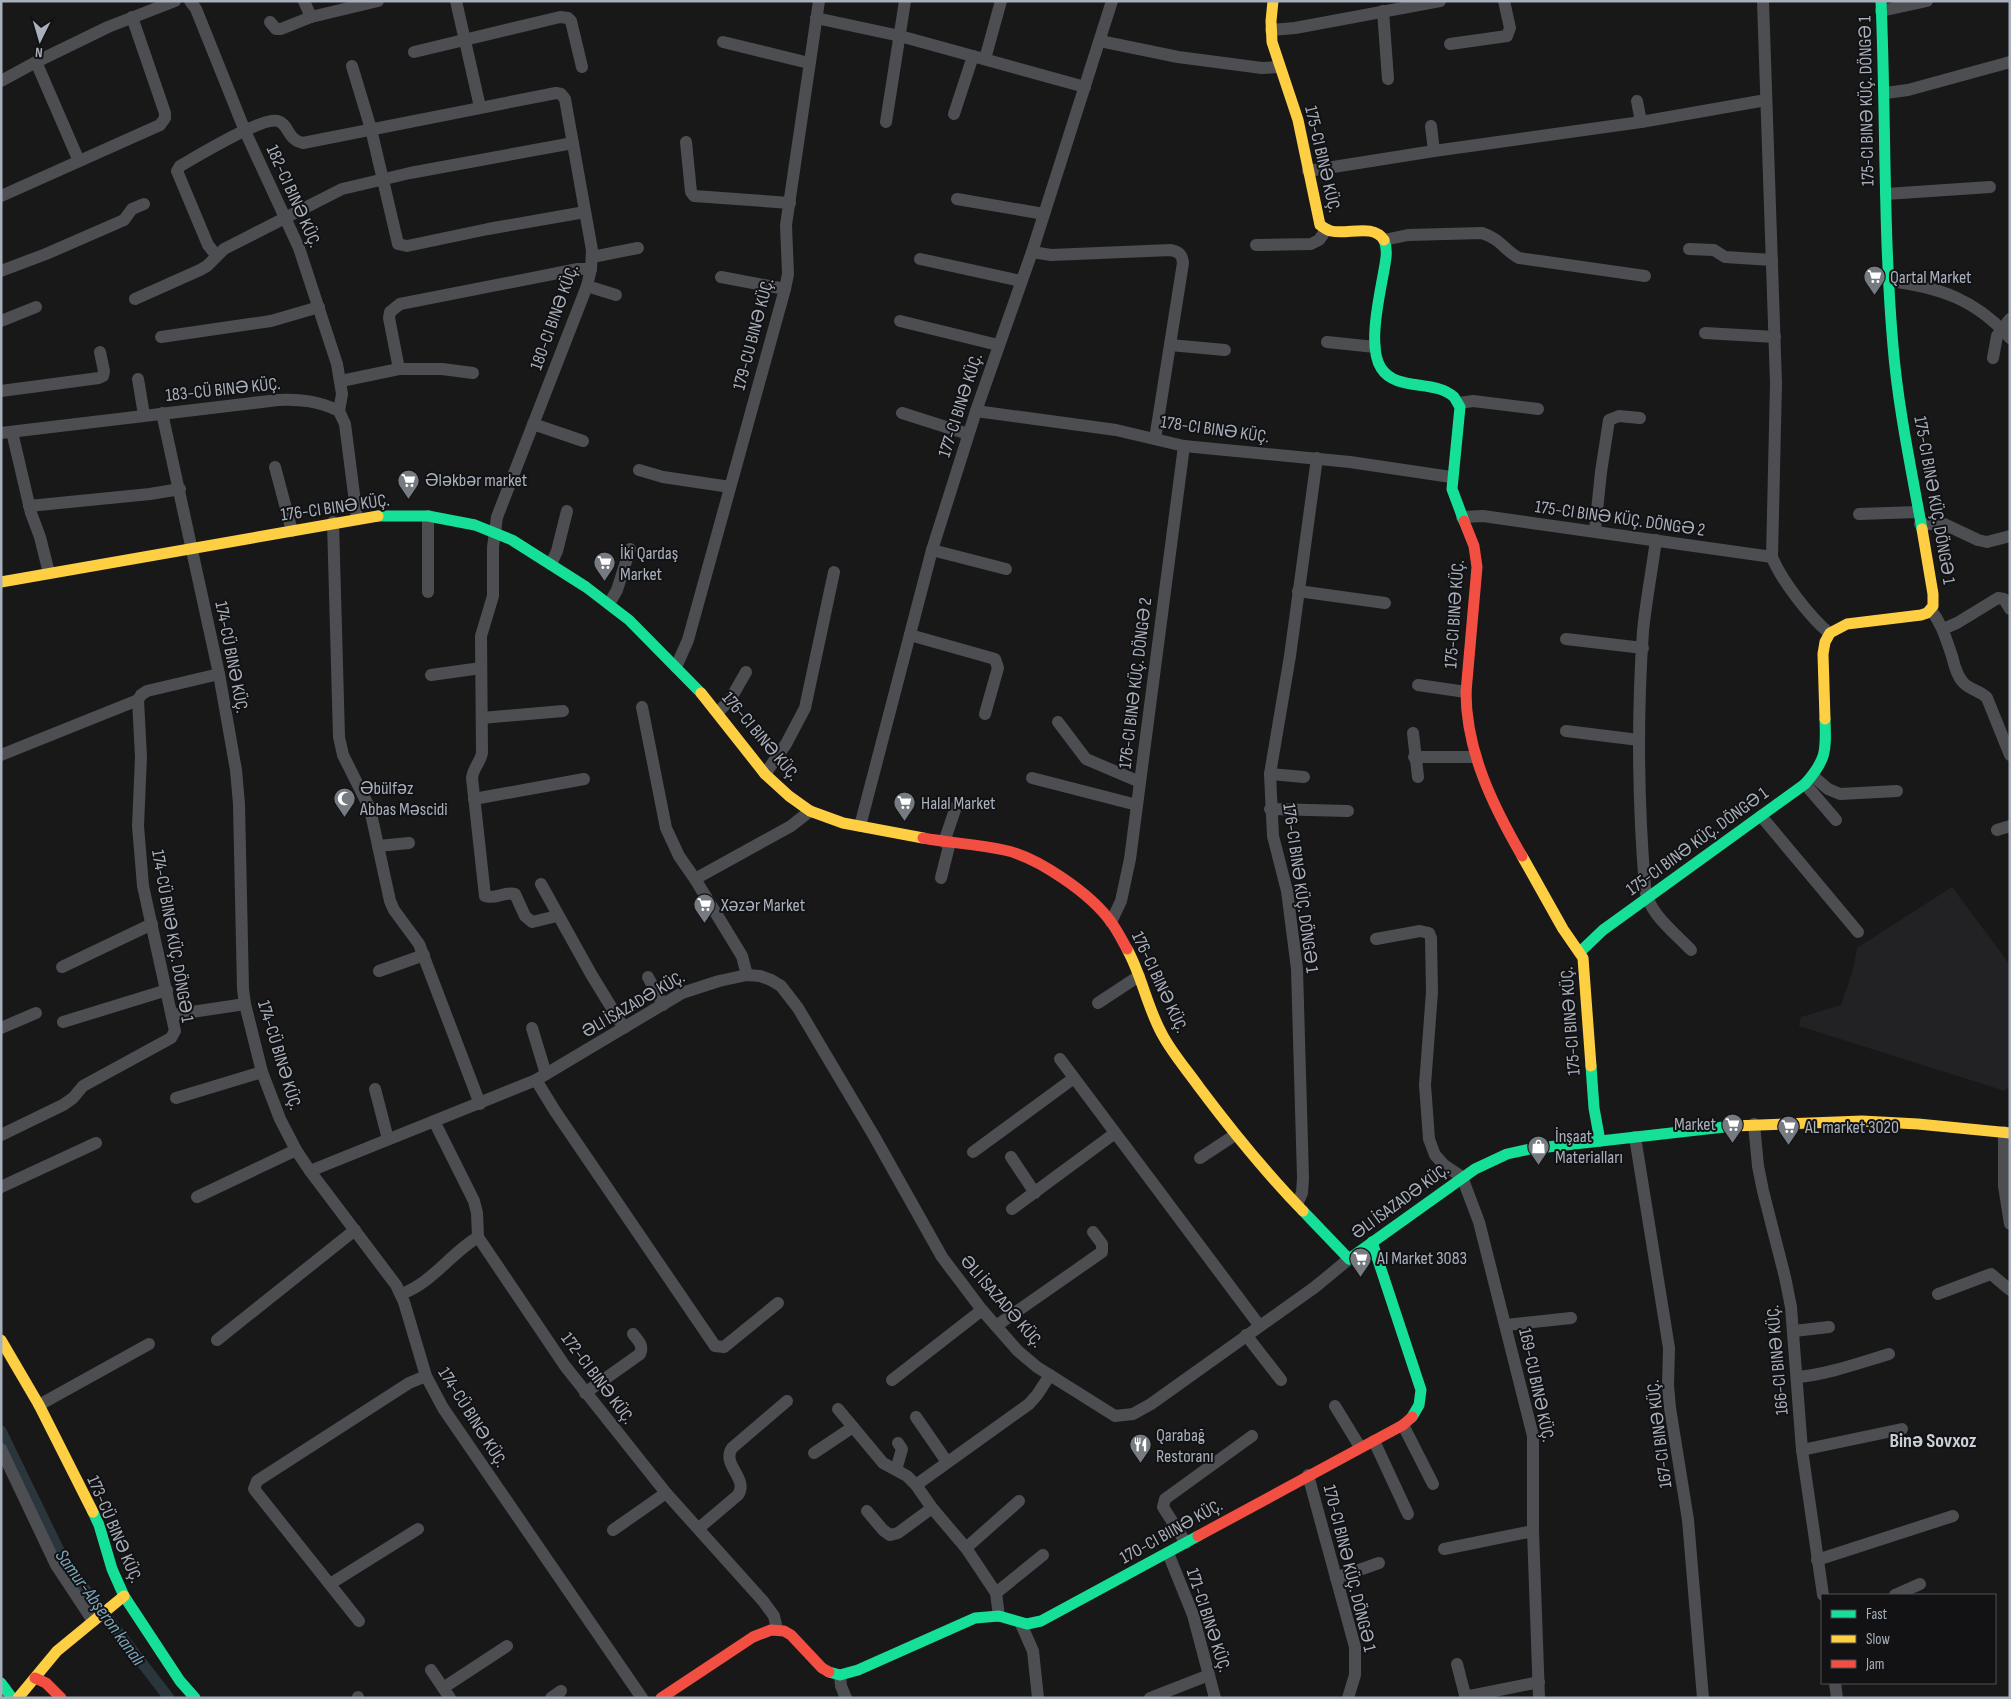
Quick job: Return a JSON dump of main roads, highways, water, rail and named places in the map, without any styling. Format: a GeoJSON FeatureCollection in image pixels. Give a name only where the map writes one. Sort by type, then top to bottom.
{"type":"FeatureCollection","features":[{"type":"Feature","properties":{"kind":"waterway","name":"Samur-Abşeron kanalı"},"geometry":{"type":"LineString","coordinates":[[1,1431],[65,1563],[169,1698]]}},
{"type":"Feature","properties":{"kind":"place","name":"Qartal Market"},"geometry":{"type":"Point","coordinates":[1874,296]}},
{"type":"Feature","properties":{"kind":"place","name":"Ələkbər market"},"geometry":{"type":"Point","coordinates":[409,499]}},
{"type":"Feature","properties":{"kind":"place","name":"İki Qardaş Market"},"geometry":{"type":"Point","coordinates":[604,582]}},
{"type":"Feature","properties":{"kind":"place","name":"Əbülfəz Abbas Məscidi"},"geometry":{"type":"Point","coordinates":[344,817]}},
{"type":"Feature","properties":{"kind":"place","name":"Halal Market"},"geometry":{"type":"Point","coordinates":[905,822]}},
{"type":"Feature","properties":{"kind":"place","name":"Xəzər Market"},"geometry":{"type":"Point","coordinates":[705,924]}},
{"type":"Feature","properties":{"kind":"place","name":"Market"},"geometry":{"type":"Point","coordinates":[1732,1143]}},
{"type":"Feature","properties":{"kind":"place","name":"AL market 3020"},"geometry":{"type":"Point","coordinates":[1789,1146]}},
{"type":"Feature","properties":{"kind":"place","name":"İnşaat Materialları"},"geometry":{"type":"Point","coordinates":[1539,1165]}},
{"type":"Feature","properties":{"kind":"place","name":"Al Market 3083"},"geometry":{"type":"Point","coordinates":[1361,1277]}},
{"type":"Feature","properties":{"kind":"place","name":"Qarabağ Restoranı"},"geometry":{"type":"Point","coordinates":[1140,1464]}},
{"type":"Feature","properties":{"kind":"district","name":"Binə Sovxoz"},"geometry":{"type":"Point","coordinates":[1933,1440]}}]}
